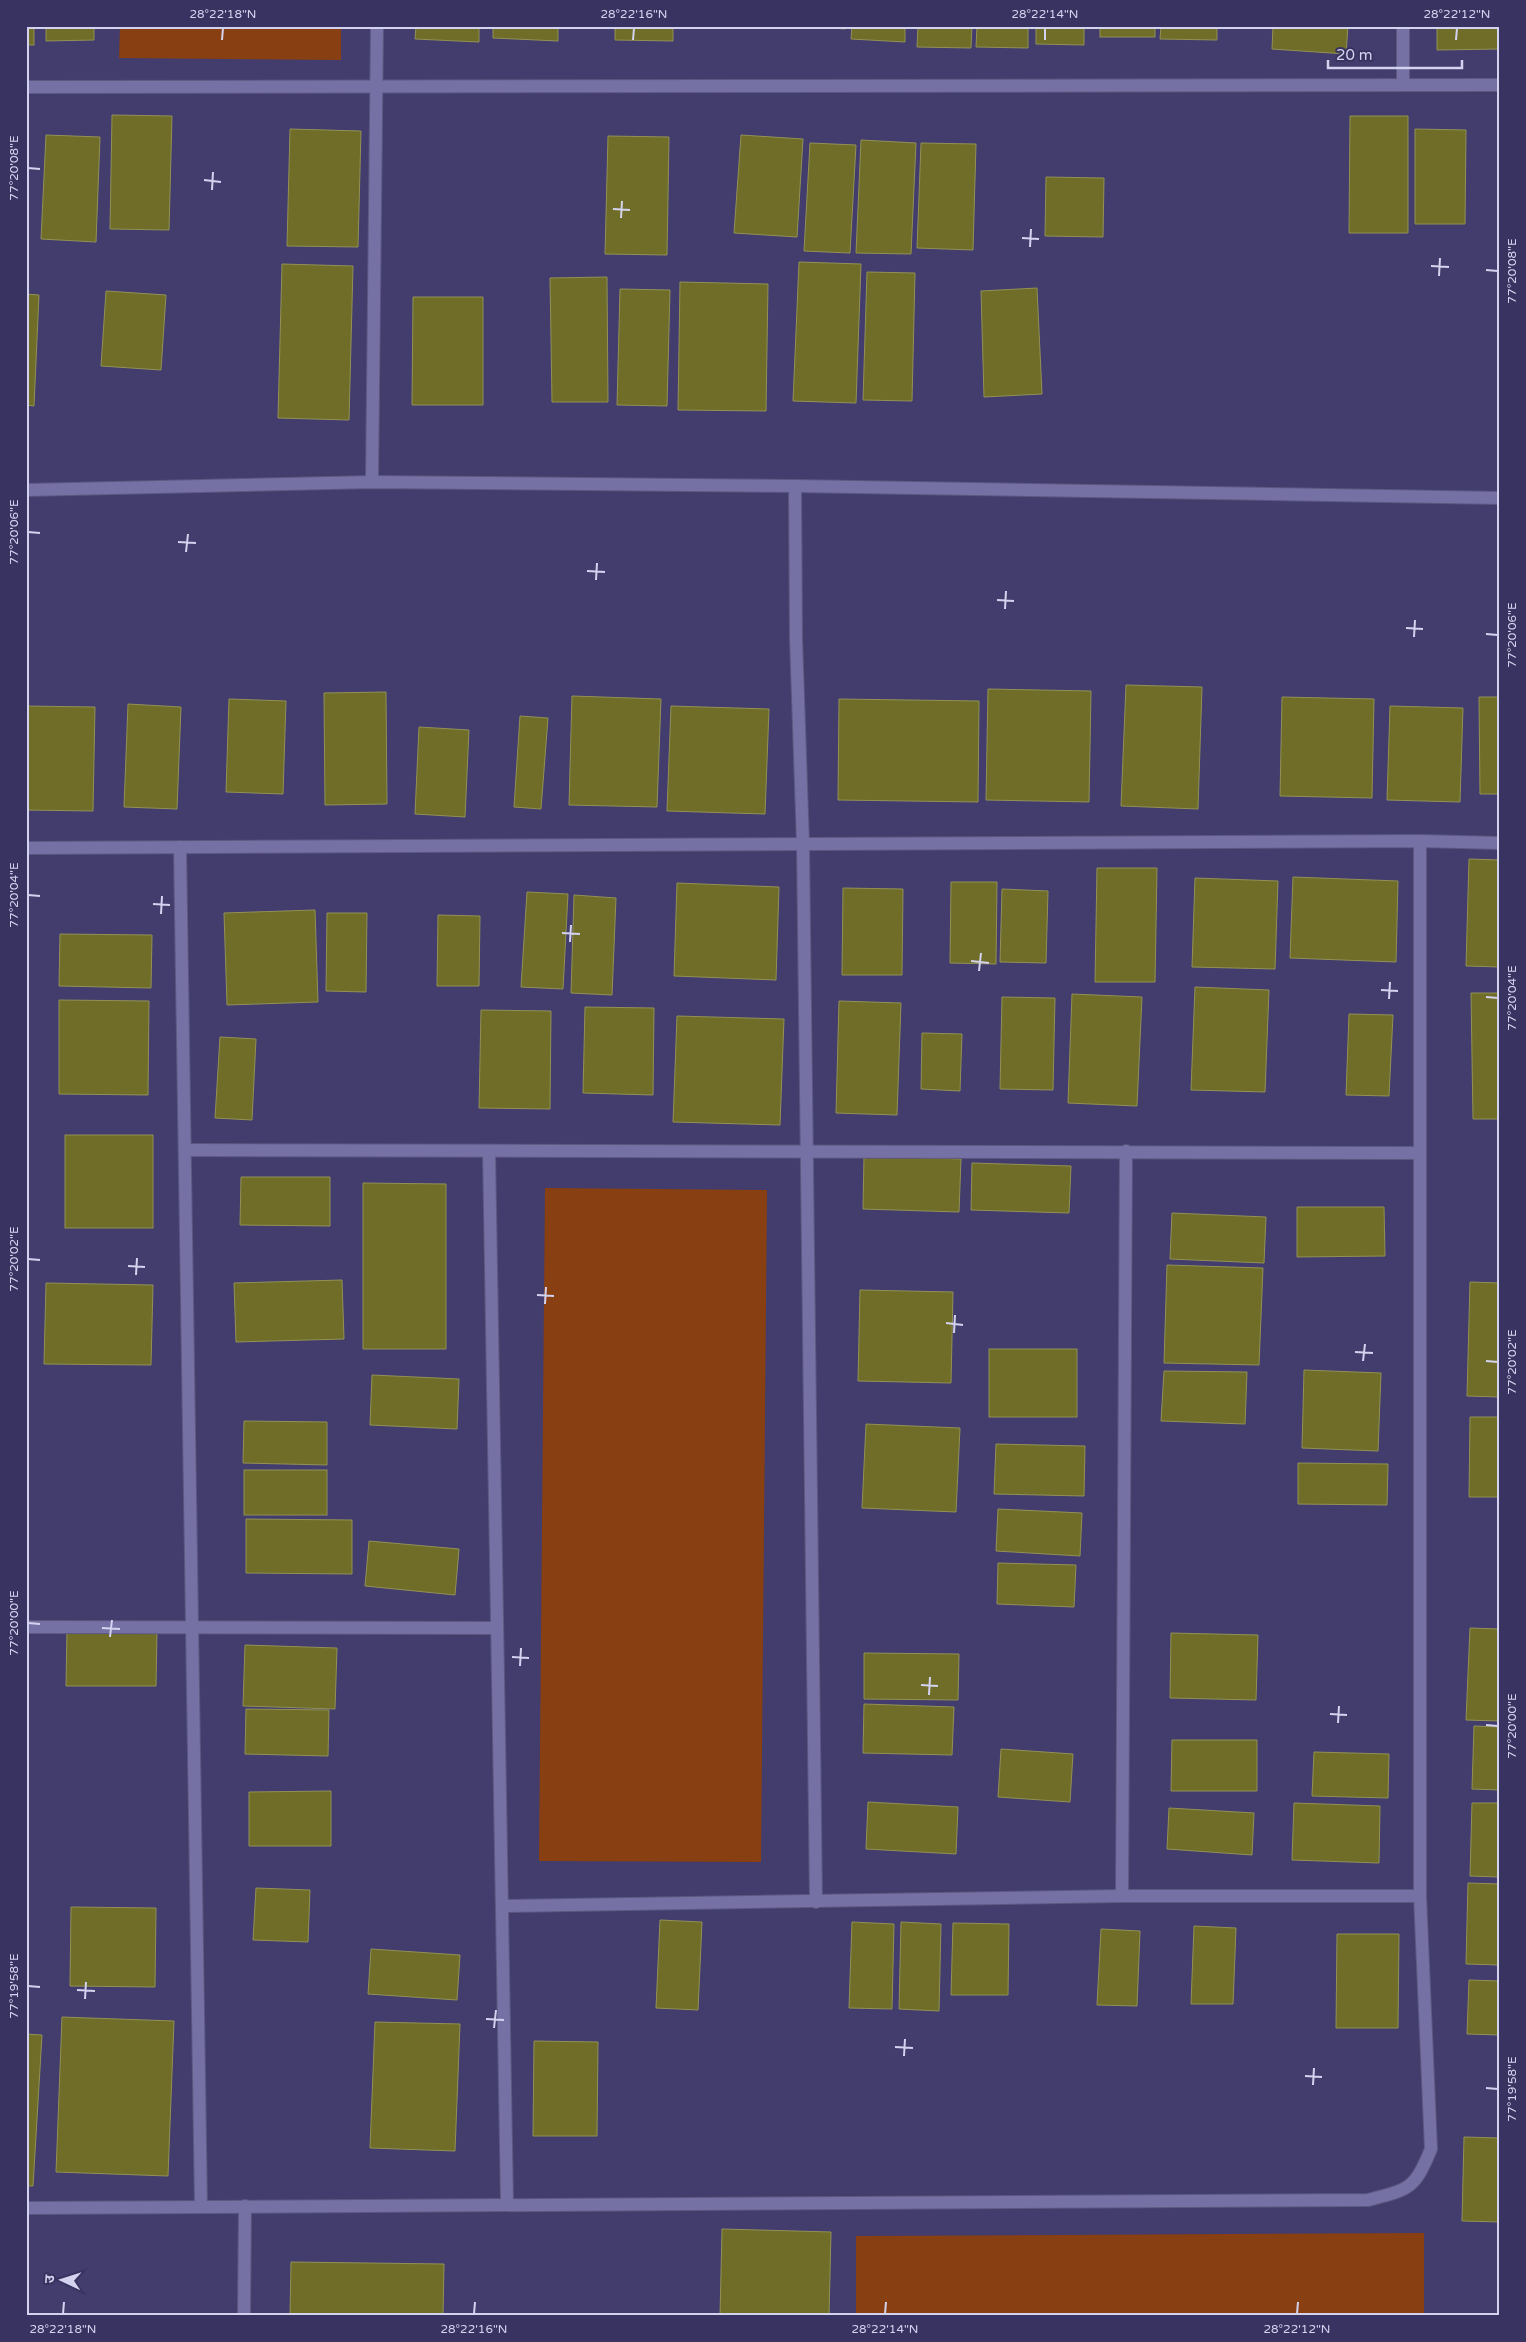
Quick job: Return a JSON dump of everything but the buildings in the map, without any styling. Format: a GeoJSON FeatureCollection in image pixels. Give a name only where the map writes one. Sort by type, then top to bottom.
{"type":"FeatureCollection","features":[{"type":"Feature","properties":{"kind":"street"},"geometry":{"type":"LineString","coordinates":[[372,482],[377,26]]}},
{"type":"Feature","properties":{"kind":"street"},"geometry":{"type":"LineString","coordinates":[[1403,26],[1403,83]]}},
{"type":"Feature","properties":{"kind":"street"},"geometry":{"type":"LineString","coordinates":[[26,87],[1403,83],[1500,85]]}},
{"type":"Feature","properties":{"kind":"street"},"geometry":{"type":"LineString","coordinates":[[26,490],[372,482],[795,486],[1500,498]]}},
{"type":"Feature","properties":{"kind":"street"},"geometry":{"type":"LineString","coordinates":[[795,486],[796,638],[803,844],[816,1902]]}},
{"type":"Feature","properties":{"kind":"street"},"geometry":{"type":"LineString","coordinates":[[26,2208],[1368,2200],[1405,2190],[1420,2174],[1431,2149],[1420,1896],[1420,841]]}},
{"type":"Feature","properties":{"kind":"street"},"geometry":{"type":"LineString","coordinates":[[26,848],[1420,841],[1500,843]]}},
{"type":"Feature","properties":{"kind":"street"},"geometry":{"type":"LineString","coordinates":[[180,848],[201,2207]]}},
{"type":"Feature","properties":{"kind":"street"},"geometry":{"type":"LineString","coordinates":[[185,1150],[807,1150],[1420,1153]]}},
{"type":"Feature","properties":{"kind":"street"},"geometry":{"type":"LineString","coordinates":[[489,1150],[506,2204]]}},
{"type":"Feature","properties":{"kind":"street"},"geometry":{"type":"LineString","coordinates":[[1122,1896],[1126,1151]]}},
{"type":"Feature","properties":{"kind":"street"},"geometry":{"type":"LineString","coordinates":[[26,1627],[497,1628]]}},
{"type":"Feature","properties":{"kind":"street"},"geometry":{"type":"LineString","coordinates":[[502,1906],[1122,1896],[1420,1896]]}},
{"type":"Feature","properties":{"kind":"street"},"geometry":{"type":"LineString","coordinates":[[244,2316],[245,2206]]}},
{"type":"Feature","properties":{"kind":"shaded area"},"geometry":{"type":"Polygon","coordinates":[[[120,26],[341,26],[341,60],[119,58],[120,26]]]}},
{"type":"Feature","properties":{"kind":"shaded area"},"geometry":{"type":"Polygon","coordinates":[[[545,1188],[767,1190],[761,1862],[539,1861],[545,1188]]]}},
{"type":"Feature","properties":{"kind":"shaded area"},"geometry":{"type":"Polygon","coordinates":[[[1424,2233],[1424,2316],[856,2316],[856,2236],[1424,2233]]]}}]}
